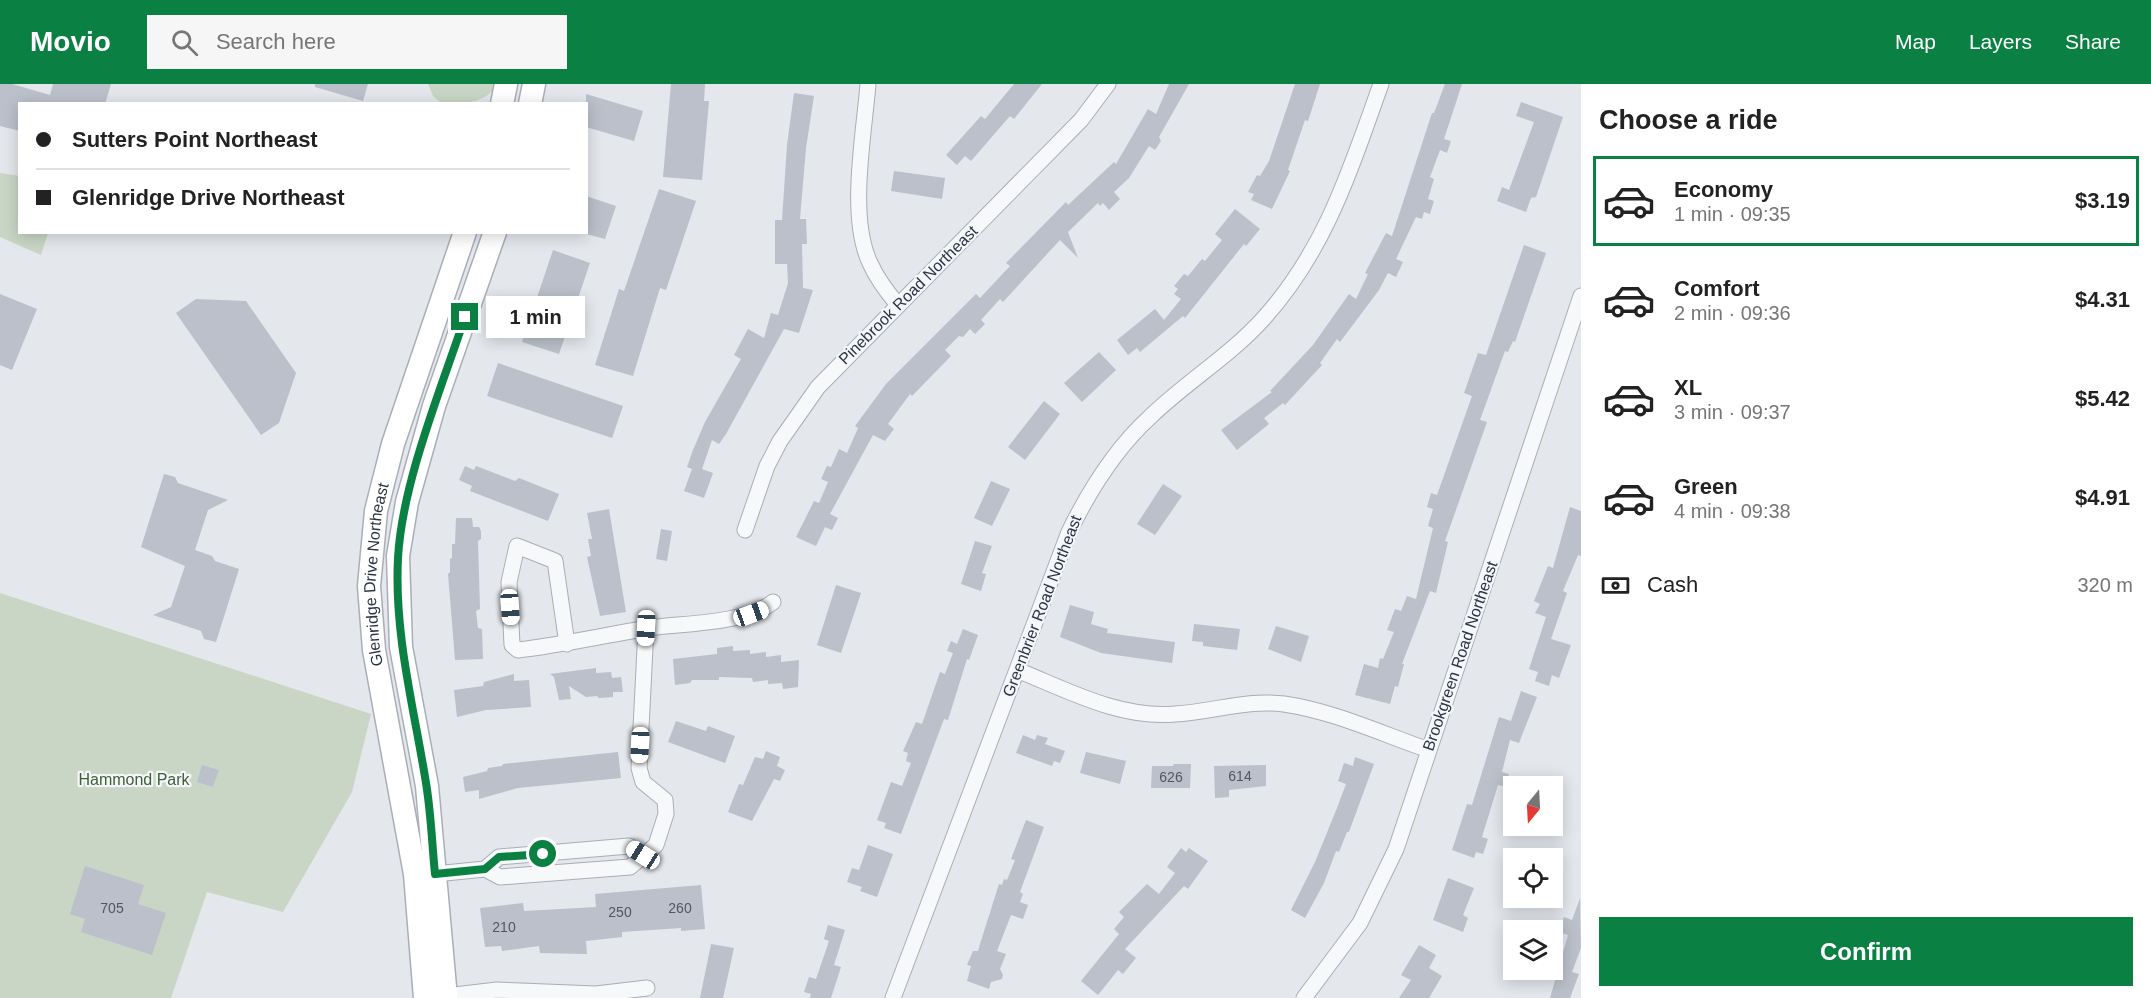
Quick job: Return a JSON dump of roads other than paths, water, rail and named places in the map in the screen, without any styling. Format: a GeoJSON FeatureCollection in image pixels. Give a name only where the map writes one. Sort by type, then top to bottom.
{"type":"FeatureCollection","features":[{"type":"Feature","properties":{"kind":"main road"},"geometry":{"type":"LineString","coordinates":[[502,102],[506,84]]}},
{"type":"Feature","properties":{"kind":"main road"},"geometry":{"type":"LineString","coordinates":[[530,102],[534,84]]}},
{"type":"Feature","properties":{"kind":"main road","name":"Glenridge Drive Northeast"},"geometry":{"type":"LineString","coordinates":[[439,997],[374,650],[369,586],[376,511],[393,444],[464,234]]}},
{"type":"Feature","properties":{"kind":"main road","name":"Glenridge Drive Northeast"},"geometry":{"type":"LineString","coordinates":[[439,997],[435,874],[427,786],[402,646],[398,556],[407,502],[434,406],[494,234]]}},
{"type":"Feature","properties":{"kind":"street"},"geometry":{"type":"LineString","coordinates":[[868,84],[858,209],[861,235],[877,276],[898,305]]}},
{"type":"Feature","properties":{"kind":"street","name":"Pinebrook Road Northeast"},"geometry":{"type":"LineString","coordinates":[[745,530],[767,466],[795,416],[818,387],[1081,120],[1108,84]]}},
{"type":"Feature","properties":{"kind":"street","name":"Greenbrier Road Northeast"},"geometry":{"type":"LineString","coordinates":[[893,998],[1069,532],[1085,500],[1118,451],[1150,417],[1235,346],[1263,319],[1293,283],[1319,242],[1340,199],[1381,84]]}},
{"type":"Feature","properties":{"kind":"street","name":"Brookgreen Road Northeast"},"geometry":{"type":"LineString","coordinates":[[1304,998],[1360,923],[1396,849],[1581,296]]}},
{"type":"Feature","properties":{"kind":"street"},"geometry":{"type":"LineString","coordinates":[[567,644],[555,561],[517,546],[509,582],[512,645],[518,650],[567,644],[646,628],[751,614],[773,602]]}},
{"type":"Feature","properties":{"kind":"street"},"geometry":{"type":"LineString","coordinates":[[435,874],[485,869],[499,857],[629,846],[643,855],[656,845],[666,814],[665,800],[643,782],[639,768],[646,628]]}},
{"type":"Feature","properties":{"kind":"street"},"geometry":{"type":"LineString","coordinates":[[1017,670],[1101,703],[1131,711],[1175,714],[1246,703],[1283,704],[1312,710],[1429,750]]}},
{"type":"Feature","properties":{"kind":"street"},"geometry":{"type":"LineString","coordinates":[[439,997],[497,990],[557,996],[647,988]]}},
{"type":"Feature","properties":{"kind":"park label","name":"Hammond Park"},"geometry":{"type":"Point","coordinates":[134,779]}}]}
